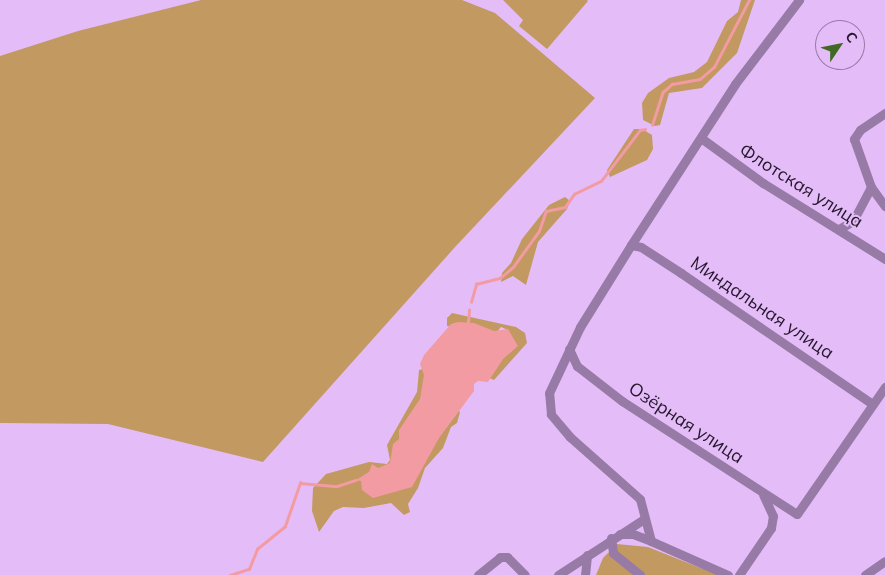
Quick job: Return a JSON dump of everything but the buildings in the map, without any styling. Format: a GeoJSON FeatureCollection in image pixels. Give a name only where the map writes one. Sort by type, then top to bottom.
{"type":"FeatureCollection","features":[{"type":"Feature","properties":{"kind":"street"},"geometry":{"type":"LineString","coordinates":[[651,541],[640,499],[570,437],[551,414],[548,393],[569,349],[631,245],[735,84],[799,0]]}},
{"type":"Feature","properties":{"kind":"street"},"geometry":{"type":"LineString","coordinates":[[885,113],[860,130],[854,139],[854,147],[871,186],[885,206]]}},
{"type":"Feature","properties":{"kind":"street","name":"Флотская улица"},"geometry":{"type":"LineString","coordinates":[[701,138],[763,183],[885,259]]}},
{"type":"Feature","properties":{"kind":"street"},"geometry":{"type":"LineString","coordinates":[[839,229],[853,221],[871,186]]}},
{"type":"Feature","properties":{"kind":"street","name":"Миндальная улица"},"geometry":{"type":"LineString","coordinates":[[631,245],[641,247],[690,278],[872,404]]}},
{"type":"Feature","properties":{"kind":"street","name":"Озёрная улица"},"geometry":{"type":"LineString","coordinates":[[569,349],[576,366],[622,401],[796,514],[872,404]]}},
{"type":"Feature","properties":{"kind":"street"},"geometry":{"type":"LineString","coordinates":[[872,404],[885,387]]}},
{"type":"Feature","properties":{"kind":"street"},"geometry":{"type":"LineString","coordinates":[[739,575],[771,528],[773,516],[762,492]]}},
{"type":"Feature","properties":{"kind":"street"},"geometry":{"type":"LineString","coordinates":[[558,575],[614,536],[644,519]]}},
{"type":"Feature","properties":{"kind":"street"},"geometry":{"type":"LineString","coordinates":[[614,536],[633,534],[728,575]]}},
{"type":"Feature","properties":{"kind":"street"},"geometry":{"type":"LineString","coordinates":[[614,536],[613,553],[640,575]]}},
{"type":"Feature","properties":{"kind":"street"},"geometry":{"type":"LineString","coordinates":[[585,575],[587,555]]}},
{"type":"Feature","properties":{"kind":"street"},"geometry":{"type":"LineString","coordinates":[[478,575],[494,562],[507,557],[525,575]]}},
{"type":"Feature","properties":{"kind":"street"},"geometry":{"type":"LineString","coordinates":[[865,575],[885,561]]}},
{"type":"Feature","properties":{"kind":"shaded area"},"geometry":{"type":"Polygon","coordinates":[[[201,0],[462,0],[495,13],[595,98],[456,246],[263,462],[108,424],[0,423],[0,56],[78,31],[201,0]]]}},
{"type":"Feature","properties":{"kind":"shaded area"},"geometry":{"type":"Polygon","coordinates":[[[503,0],[588,1],[547,49],[519,26],[523,20],[503,0]]]}},
{"type":"Feature","properties":{"kind":"shaded area"},"geometry":{"type":"Polygon","coordinates":[[[741,0],[755,0],[737,53],[702,88],[669,93],[660,125],[655,126],[643,120],[642,103],[648,93],[669,78],[694,72],[707,62],[727,21],[738,12],[741,0]]]}},
{"type":"Feature","properties":{"kind":"shaded area"},"geometry":{"type":"Polygon","coordinates":[[[634,129],[642,129],[652,135],[653,149],[647,160],[610,177],[607,170],[634,129]]]}},
{"type":"Feature","properties":{"kind":"shaded area"},"geometry":{"type":"Polygon","coordinates":[[[565,197],[570,201],[567,209],[538,242],[526,285],[513,276],[501,282],[502,273],[511,263],[522,239],[549,205],[565,197]]]}},
{"type":"Feature","properties":{"kind":"shaded area"},"geometry":{"type":"Polygon","coordinates":[[[452,313],[516,327],[525,333],[527,343],[494,380],[489,378],[508,330],[501,327],[496,333],[447,326],[447,318],[452,313]]]}},
{"type":"Feature","properties":{"kind":"shaded area"},"geometry":{"type":"Polygon","coordinates":[[[458,322],[474,323],[494,331],[508,329],[518,346],[503,359],[488,382],[478,381],[474,384],[474,391],[439,438],[412,487],[373,498],[362,490],[361,481],[356,480],[369,472],[372,464],[378,468],[390,463],[393,444],[399,439],[399,430],[420,399],[424,375],[420,364],[424,355],[451,324],[458,322]]]}},
{"type":"Feature","properties":{"kind":"shaded area"},"geometry":{"type":"Polygon","coordinates":[[[423,369],[427,376],[424,396],[413,410],[406,429],[401,431],[402,441],[397,447],[393,466],[384,476],[369,474],[365,481],[366,490],[381,493],[380,485],[384,481],[408,474],[416,465],[424,464],[434,441],[457,409],[460,412],[457,423],[451,427],[443,448],[425,468],[418,488],[408,504],[410,512],[404,515],[391,503],[364,508],[343,507],[334,511],[319,532],[312,511],[313,488],[326,474],[369,462],[387,464],[390,460],[387,445],[417,392],[419,370],[423,369]]]}},
{"type":"Feature","properties":{"kind":"shaded area"},"geometry":{"type":"Polygon","coordinates":[[[617,544],[648,547],[718,575],[596,575],[603,558],[617,544]]]}},
{"type":"Feature","properties":{"kind":"waterway"},"geometry":{"type":"LineString","coordinates":[[652,125],[663,92],[672,84],[700,79],[714,67],[749,0]]}},
{"type":"Feature","properties":{"kind":"waterway"},"geometry":{"type":"LineString","coordinates":[[471,302],[476,284],[500,278],[513,267],[539,231],[546,211],[565,207],[574,194],[601,181],[640,130],[645,129]]}},
{"type":"Feature","properties":{"kind":"waterway"},"geometry":{"type":"LineString","coordinates":[[468,322],[469,310]]}},
{"type":"Feature","properties":{"kind":"waterway"},"geometry":{"type":"LineString","coordinates":[[230,575],[249,569],[257,549],[285,526],[300,483],[337,486],[356,480]]}}]}
